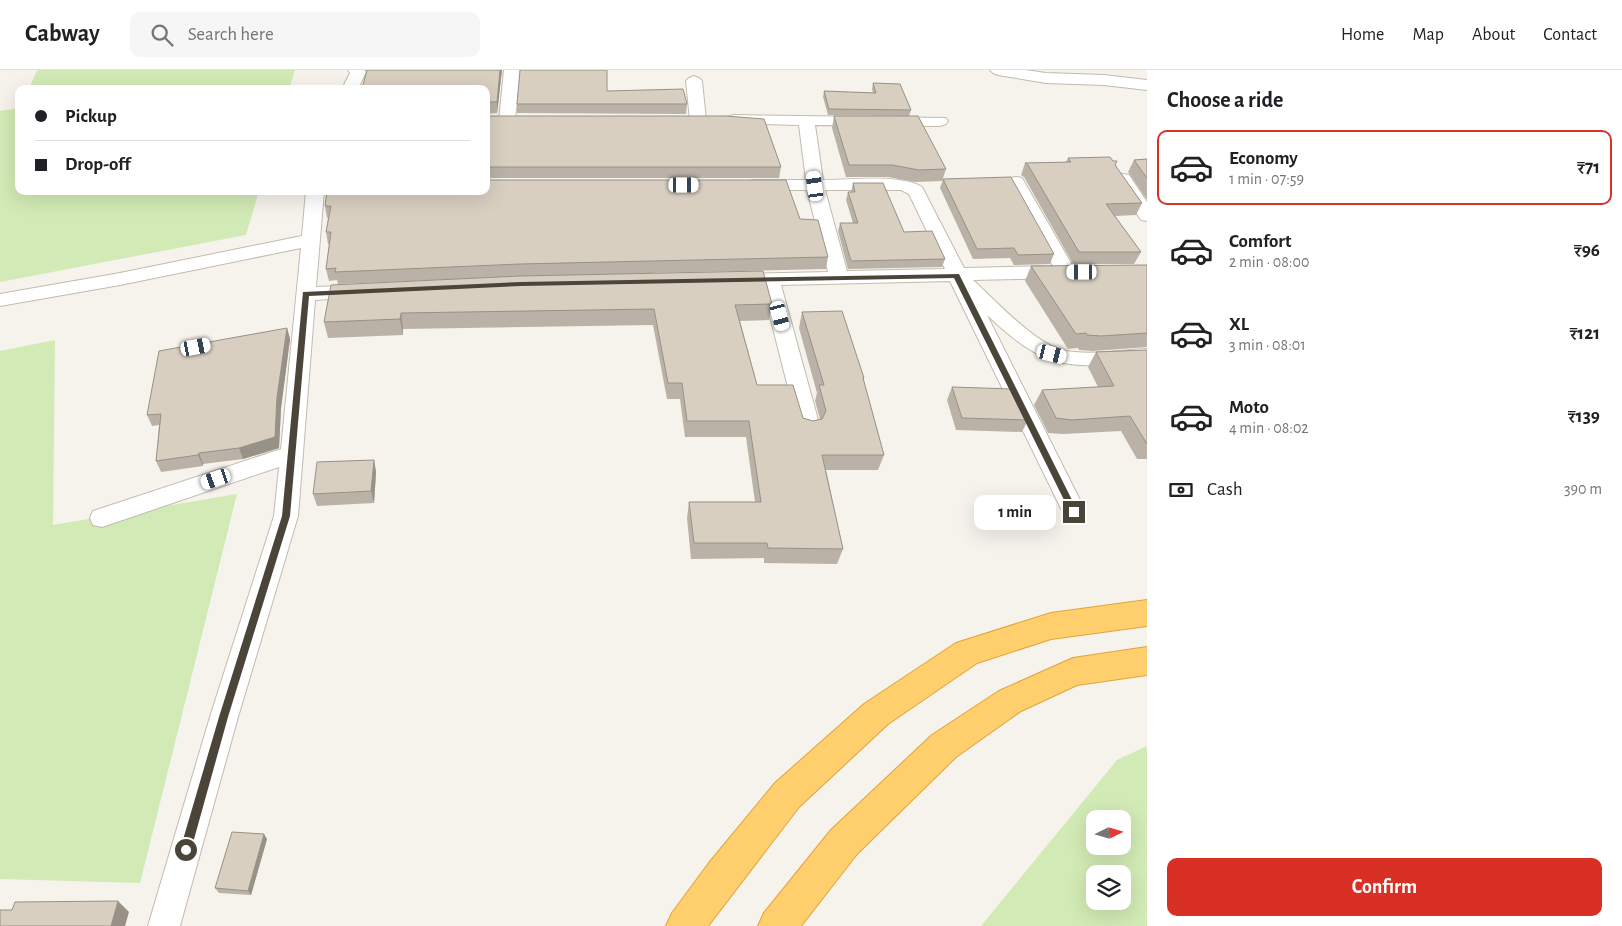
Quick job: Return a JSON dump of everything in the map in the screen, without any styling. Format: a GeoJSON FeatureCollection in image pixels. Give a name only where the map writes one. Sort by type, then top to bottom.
{"type":"FeatureCollection","features":[{"type":"Feature","properties":{"kind":"highway"},"geometry":{"type":"LineString","coordinates":[[685,926],[722,876],[787,795],[876,714],[968,653],[1052,626],[1147,613]]}},
{"type":"Feature","properties":{"kind":"highway"},"geometry":{"type":"LineString","coordinates":[[777,926],[844,842],[944,746],[1010,701],[1073,672],[1147,661]]}},
{"type":"Feature","properties":{"kind":"street"},"geometry":{"type":"LineString","coordinates":[[352,85],[358,72],[356,70]]}},
{"type":"Feature","properties":{"kind":"street"},"geometry":{"type":"LineString","coordinates":[[512,70],[500,120],[526,120]]}},
{"type":"Feature","properties":{"kind":"street"},"geometry":{"type":"LineString","coordinates":[[998,70],[1046,78],[1104,80],[1147,85]]}},
{"type":"Feature","properties":{"kind":"street"},"geometry":{"type":"LineString","coordinates":[[694,81],[698,120]]}},
{"type":"Feature","properties":{"kind":"street"},"geometry":{"type":"LineString","coordinates":[[679,120],[940,121]]}},
{"type":"Feature","properties":{"kind":"street"},"geometry":{"type":"LineString","coordinates":[[806,120],[815,186],[839,278]]}},
{"type":"Feature","properties":{"kind":"street"},"geometry":{"type":"LineString","coordinates":[[1120,176],[1147,216]]}},
{"type":"Feature","properties":{"kind":"street"},"geometry":{"type":"LineString","coordinates":[[720,280],[1075,272],[1016,182]]}},
{"type":"Feature","properties":{"kind":"street"},"geometry":{"type":"LineString","coordinates":[[736,185],[901,185],[913,188],[1074,512]]}},
{"type":"Feature","properties":{"kind":"street"},"geometry":{"type":"LineString","coordinates":[[164,926],[224,717],[286,516],[292,454],[293,329],[306,294],[315,195]]}},
{"type":"Feature","properties":{"kind":"street"},"geometry":{"type":"LineString","coordinates":[[0,300],[120,279],[310,240]]}},
{"type":"Feature","properties":{"kind":"street"},"geometry":{"type":"LineString","coordinates":[[957,276],[1031,342],[1052,354],[1073,358],[1147,356]]}},
{"type":"Feature","properties":{"kind":"street"},"geometry":{"type":"LineString","coordinates":[[770,279],[809,427]]}},
{"type":"Feature","properties":{"kind":"street"},"geometry":{"type":"LineString","coordinates":[[306,294],[384,290]]}},
{"type":"Feature","properties":{"kind":"street"},"geometry":{"type":"LineString","coordinates":[[102,518],[292,454]]}},
{"type":"Feature","properties":{"kind":"green space"},"geometry":{"type":"Polygon","coordinates":[[[37,70],[295,70],[290,85],[31,85],[37,70]]]}},
{"type":"Feature","properties":{"kind":"green space"},"geometry":{"type":"Polygon","coordinates":[[[15,109],[15,195],[258,195],[246,235],[0,282],[0,111],[15,109]]]}},
{"type":"Feature","properties":{"kind":"green space"},"geometry":{"type":"Polygon","coordinates":[[[55,340],[53,525],[237,494],[140,883],[0,879],[0,351],[55,340]]]}},
{"type":"Feature","properties":{"kind":"green space"},"geometry":{"type":"Polygon","coordinates":[[[1147,746],[1147,926],[981,926],[1117,760],[1147,746]]]}},
{"type":"Feature","properties":{"kind":"building"},"geometry":{"type":"Polygon","coordinates":[[[367,70],[500,70],[497,102],[490,102],[490,85],[363,85],[367,70]]]}},
{"type":"Feature","properties":{"kind":"building"},"geometry":{"type":"Polygon","coordinates":[[[520,70],[607,70],[607,91],[683,89],[687,104],[517,104],[520,70]]]}},
{"type":"Feature","properties":{"kind":"building"},"geometry":{"type":"Polygon","coordinates":[[[873,83],[900,84],[911,110],[829,109],[824,91],[876,93],[873,83]]]}},
{"type":"Feature","properties":{"kind":"building"},"geometry":{"type":"Polygon","coordinates":[[[490,116],[726,116],[764,119],[781,167],[490,167],[490,116]]]}},
{"type":"Feature","properties":{"kind":"building"},"geometry":{"type":"Polygon","coordinates":[[[834,116],[918,116],[946,169],[919,170],[892,165],[849,165],[834,116]]]}},
{"type":"Feature","properties":{"kind":"building"},"geometry":{"type":"Polygon","coordinates":[[[1110,157],[1113,161],[1117,161],[1115,165],[1142,203],[1106,204],[1141,252],[1079,252],[1028,165],[1025,163],[1071,162],[1068,158],[1110,157]]]}},
{"type":"Feature","properties":{"kind":"building"},"geometry":{"type":"Polygon","coordinates":[[[1147,159],[1147,178],[1134,160],[1147,159]]]}},
{"type":"Feature","properties":{"kind":"building"},"geometry":{"type":"Polygon","coordinates":[[[1011,177],[1054,254],[1018,255],[1014,248],[977,249],[943,179],[1011,177]]]}},
{"type":"Feature","properties":{"kind":"building"},"geometry":{"type":"Polygon","coordinates":[[[490,180],[786,180],[800,219],[818,220],[828,257],[520,264],[335,272],[336,268],[326,269],[331,232],[326,232],[331,206],[325,206],[326,195],[490,195],[490,180]]]}},
{"type":"Feature","properties":{"kind":"building"},"geometry":{"type":"Polygon","coordinates":[[[853,183],[883,183],[904,232],[932,231],[945,259],[851,261],[840,223],[858,223],[848,192],[855,192],[853,183]]]}},
{"type":"Feature","properties":{"kind":"building"},"geometry":{"type":"Polygon","coordinates":[[[1147,265],[1147,333],[1101,336],[1087,335],[1086,333],[1076,334],[1031,266],[1147,265]]]}},
{"type":"Feature","properties":{"kind":"building"},"geometry":{"type":"Polygon","coordinates":[[[763,271],[772,304],[735,305],[757,385],[793,385],[803,418],[813,421],[822,419],[826,411],[819,385],[824,385],[802,312],[842,311],[864,378],[884,455],[822,455],[843,549],[768,548],[767,543],[694,543],[689,502],[761,502],[749,421],[687,421],[682,383],[668,383],[654,309],[401,313],[400,319],[324,322],[331,285],[520,276],[763,271]]]}},
{"type":"Feature","properties":{"kind":"building"},"geometry":{"type":"Polygon","coordinates":[[[287,328],[277,397],[275,437],[239,448],[156,461],[161,414],[147,415],[159,351],[287,328]]]}},
{"type":"Feature","properties":{"kind":"building"},"geometry":{"type":"Polygon","coordinates":[[[1147,350],[1147,444],[1130,416],[1072,420],[1056,418],[1042,390],[1114,386],[1096,352],[1147,350]]]}},
{"type":"Feature","properties":{"kind":"building"},"geometry":{"type":"Polygon","coordinates":[[[952,387],[1013,389],[1028,420],[962,418],[952,387]]]}},
{"type":"Feature","properties":{"kind":"building"},"geometry":{"type":"Polygon","coordinates":[[[374,460],[371,491],[313,494],[317,462],[374,460]]]}},
{"type":"Feature","properties":{"kind":"building"},"geometry":{"type":"Polygon","coordinates":[[[232,832],[264,834],[248,891],[215,888],[232,832]]]}},
{"type":"Feature","properties":{"kind":"building"},"geometry":{"type":"Polygon","coordinates":[[[118,901],[111,926],[0,926],[0,910],[12,910],[15,902],[118,901]]]}},
{"type":"Feature","properties":{"kind":"route"},"geometry":{"type":"LineString","coordinates":[[186,850],[224,717],[286,516],[306,294],[521,284],[957,276],[1074,512]]}}]}
